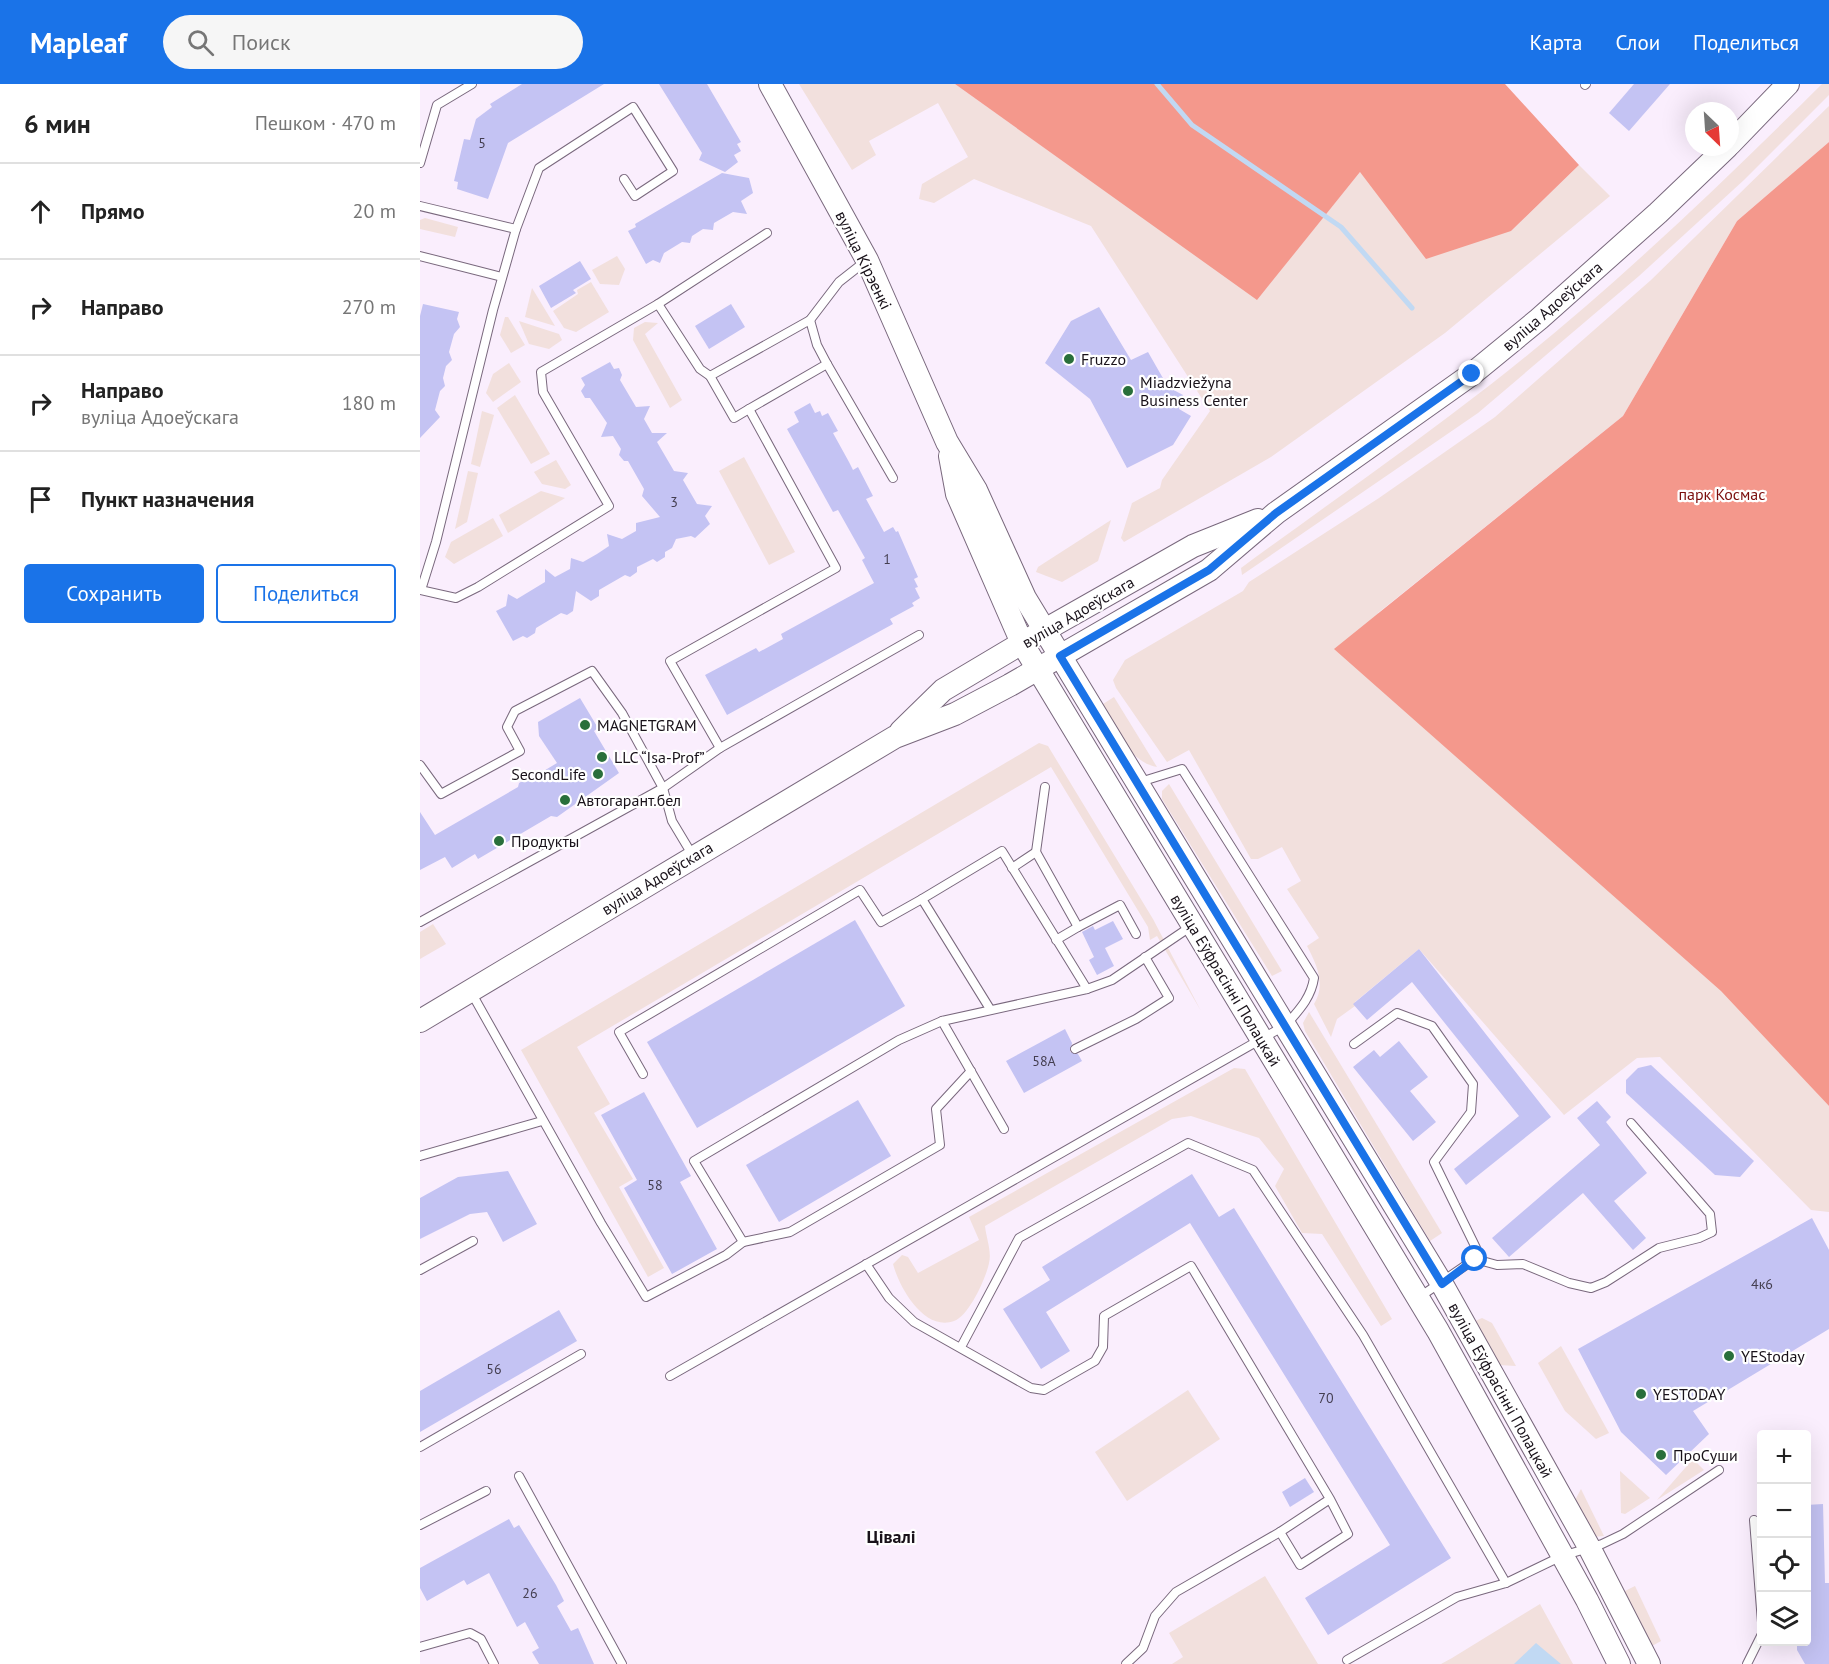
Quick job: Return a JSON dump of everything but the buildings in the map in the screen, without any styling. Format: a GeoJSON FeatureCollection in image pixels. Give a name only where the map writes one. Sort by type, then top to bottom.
{"type":"FeatureCollection","features":[{"type":"Feature","properties":{"kind":"main road","name":"вуліца Кірэенкі"},"geometry":{"type":"LineString","coordinates":[[770,84],[867,260],[947,442],[976,490],[1025,598],[1045,630]]}},
{"type":"Feature","properties":{"kind":"main road","name":"вуліца Адоеўскага"},"geometry":{"type":"LineString","coordinates":[[1739,135],[1788,84]]}},
{"type":"Feature","properties":{"kind":"main road","name":"вуліца Адоеўскага"},"geometry":{"type":"LineString","coordinates":[[420,1021],[896,736],[955,714],[1038,670],[1209,570],[1276,513],[1472,374],[1649,221],[1717,156]]}},
{"type":"Feature","properties":{"kind":"main road","name":"вуліца Кірэенкі"},"geometry":{"type":"LineString","coordinates":[[947,442],[957,494],[1022,643]]}},
{"type":"Feature","properties":{"kind":"main road","name":"вуліца Адоеўскага"},"geometry":{"type":"LineString","coordinates":[[896,736],[943,690],[1022,643],[1193,546],[1276,513]]}},
{"type":"Feature","properties":{"kind":"main road","name":"вуліца Еўфрасінні Полацкай"},"geometry":{"type":"LineString","coordinates":[[1045,630],[1442,1284],[1589,1547],[1649,1664]]}},
{"type":"Feature","properties":{"kind":"main road","name":"вуліца Еўфрасінні Полацкай"},"geometry":{"type":"LineString","coordinates":[[1022,643],[1418,1299],[1562,1556],[1619,1664]]}},
{"type":"Feature","properties":{"kind":"lane"},"geometry":{"type":"LineString","coordinates":[[420,163],[437,105],[472,84]]}},
{"type":"Feature","properties":{"kind":"lane"},"geometry":{"type":"LineString","coordinates":[[624,179],[635,196],[673,171],[633,107],[539,168],[516,229],[502,277],[436,542],[421,590],[456,598],[478,587],[609,506],[543,392],[541,372],[658,304],[767,233]]}},
{"type":"Feature","properties":{"kind":"lane"},"geometry":{"type":"LineString","coordinates":[[420,206],[516,229]]}},
{"type":"Feature","properties":{"kind":"lane"},"geometry":{"type":"LineString","coordinates":[[420,256],[502,277]]}},
{"type":"Feature","properties":{"kind":"lane"},"geometry":{"type":"LineString","coordinates":[[710,376],[810,320],[839,282],[867,260]]}},
{"type":"Feature","properties":{"kind":"lane"},"geometry":{"type":"LineString","coordinates":[[658,304],[700,369],[710,376],[734,418],[826,364]]}},
{"type":"Feature","properties":{"kind":"lane"},"geometry":{"type":"LineString","coordinates":[[810,320],[817,345],[826,364],[893,478]]}},
{"type":"Feature","properties":{"kind":"lane"},"geometry":{"type":"LineString","coordinates":[[720,748],[670,662],[836,568],[749,409]]}},
{"type":"Feature","properties":{"kind":"lane"},"geometry":{"type":"LineString","coordinates":[[420,922],[663,788],[720,748],[920,635]]}},
{"type":"Feature","properties":{"kind":"lane"},"geometry":{"type":"LineString","coordinates":[[420,765],[441,794],[452,789],[520,751],[507,727],[515,711],[592,671],[622,713],[663,788],[672,821],[693,856]]}},
{"type":"Feature","properties":{"kind":"lane"},"geometry":{"type":"LineString","coordinates":[[670,1376],[1286,1025],[1312,992],[1314,978],[1182,769],[1136,783]]}},
{"type":"Feature","properties":{"kind":"lane"},"geometry":{"type":"LineString","coordinates":[[1046,787],[1036,852],[1078,927]]}},
{"type":"Feature","properties":{"kind":"lane"},"geometry":{"type":"LineString","coordinates":[[643,1074],[619,1032],[860,890],[881,922],[1002,851],[1087,989]]}},
{"type":"Feature","properties":{"kind":"lane"},"geometry":{"type":"LineString","coordinates":[[1012,868],[1036,852]]}},
{"type":"Feature","properties":{"kind":"lane"},"geometry":{"type":"LineString","coordinates":[[922,899],[990,1010]]}},
{"type":"Feature","properties":{"kind":"lane"},"geometry":{"type":"LineString","coordinates":[[1056,940],[1120,905],[1136,934]]}},
{"type":"Feature","properties":{"kind":"lane"},"geometry":{"type":"LineString","coordinates":[[743,1242],[694,1161],[899,1040],[942,1021],[1087,989],[1112,980],[1193,925]]}},
{"type":"Feature","properties":{"kind":"lane"},"geometry":{"type":"LineString","coordinates":[[1075,1049],[1136,1019],[1169,998],[1145,957]]}},
{"type":"Feature","properties":{"kind":"lane"},"geometry":{"type":"LineString","coordinates":[[471,992],[646,1297],[726,1255],[743,1242],[790,1232],[940,1145],[936,1109],[971,1071]]}},
{"type":"Feature","properties":{"kind":"lane"},"geometry":{"type":"LineString","coordinates":[[1354,1044],[1397,1013],[1432,1026],[1473,1084],[1471,1112],[1434,1162],[1476,1248],[1475,1259],[1418,1299]]}},
{"type":"Feature","properties":{"kind":"lane"},"geometry":{"type":"LineString","coordinates":[[942,1021],[1004,1129]]}},
{"type":"Feature","properties":{"kind":"lane"},"geometry":{"type":"LineString","coordinates":[[420,1156],[543,1120]]}},
{"type":"Feature","properties":{"kind":"lane"},"geometry":{"type":"LineString","coordinates":[[1475,1259],[1497,1265],[1523,1264],[1569,1283],[1591,1288],[1606,1282],[1659,1248],[1699,1238],[1712,1232],[1710,1214],[1631,1123]]}},
{"type":"Feature","properties":{"kind":"lane"},"geometry":{"type":"LineString","coordinates":[[960,1347],[1019,1238],[1188,1143],[1252,1170],[1363,1335],[1506,1583]]}},
{"type":"Feature","properties":{"kind":"lane"},"geometry":{"type":"LineString","coordinates":[[420,1271],[473,1241]]}},
{"type":"Feature","properties":{"kind":"lane"},"geometry":{"type":"LineString","coordinates":[[866,1264],[889,1298],[914,1322],[1031,1388],[1044,1390],[1095,1361],[1103,1347],[1104,1316],[1191,1266],[1348,1533],[1300,1565],[1280,1532]]}},
{"type":"Feature","properties":{"kind":"lane"},"geometry":{"type":"LineString","coordinates":[[420,1447],[581,1354]]}},
{"type":"Feature","properties":{"kind":"lane"},"geometry":{"type":"LineString","coordinates":[[1347,1660],[1456,1597],[1506,1583],[1562,1556],[1623,1534],[1719,1470]]}},
{"type":"Feature","properties":{"kind":"lane"},"geometry":{"type":"LineString","coordinates":[[519,1476],[622,1664]]}},
{"type":"Feature","properties":{"kind":"lane"},"geometry":{"type":"LineString","coordinates":[[420,1525],[486,1491]]}},
{"type":"Feature","properties":{"kind":"lane"},"geometry":{"type":"LineString","coordinates":[[1126,1664],[1143,1648],[1155,1616],[1176,1592],[1280,1532],[1330,1499]]}},
{"type":"Feature","properties":{"kind":"lane"},"geometry":{"type":"LineString","coordinates":[[1754,1520],[1759,1592]]}},
{"type":"Feature","properties":{"kind":"lane"},"geometry":{"type":"LineString","coordinates":[[420,1647],[470,1634],[481,1639],[494,1664]]}},
{"type":"Feature","properties":{"kind":"lane"},"geometry":{"type":"LineString","coordinates":[[1747,1664],[1757,1643]]}},
{"type":"Feature","properties":{"kind":"shaded area"},"geometry":{"type":"Polygon","coordinates":[[[799,84],[955,84],[1257,299],[1360,172],[1511,231],[1579,165],[1610,196],[1445,333],[1271,457],[1124,542],[1121,538],[1132,503],[1160,488],[1162,480],[1210,411],[1091,226],[974,179],[934,203],[919,199],[922,184],[968,157],[938,103],[869,141],[876,155],[852,170],[799,84]]]}},
{"type":"Feature","properties":{"kind":"shaded area"},"geometry":{"type":"Polygon","coordinates":[[[1822,84],[1829,84],[1829,95],[1744,180],[1639,276],[1478,413],[1242,575],[1241,568],[1398,455],[1534,350],[1619,277],[1742,163],[1822,84]]]}},
{"type":"Feature","properties":{"kind":"shaded area"},"geometry":{"type":"Polygon","coordinates":[[[1829,106],[1829,142],[1737,221],[1623,416],[1378,613],[1829,1106],[1829,1212],[1811,1210],[1660,1057],[1637,1058],[1564,1115],[1419,949],[1337,1019],[1331,1037],[1314,1004],[1318,997],[1320,982],[1317,968],[1307,946],[1319,938],[1287,889],[1301,881],[1282,847],[1258,859],[1251,859],[1189,750],[1167,762],[1116,688],[1113,680],[1125,660],[1243,591],[1249,582],[1379,498],[1495,417],[1651,280],[1829,106]]]}},
{"type":"Feature","properties":{"kind":"shaded area"},"geometry":{"type":"Polygon","coordinates":[[[425,218],[458,227],[455,237],[420,229],[420,220],[425,218]]]}},
{"type":"Feature","properties":{"kind":"shaded area"},"geometry":{"type":"Polygon","coordinates":[[[617,256],[625,269],[619,285],[600,284],[592,270],[617,256]]]}},
{"type":"Feature","properties":{"kind":"shaded area"},"geometry":{"type":"Polygon","coordinates":[[[591,282],[609,312],[576,332],[564,328],[553,311],[578,294],[577,290],[591,282]]]}},
{"type":"Feature","properties":{"kind":"shaded area"},"geometry":{"type":"Polygon","coordinates":[[[532,288],[555,326],[525,317],[532,288]]]}},
{"type":"Feature","properties":{"kind":"shaded area"},"geometry":{"type":"Polygon","coordinates":[[[505,317],[508,317],[525,345],[511,353],[500,335],[505,317]]]}},
{"type":"Feature","properties":{"kind":"shaded area"},"geometry":{"type":"Polygon","coordinates":[[[519,321],[559,334],[562,340],[549,349],[529,344],[519,321]]]}},
{"type":"Feature","properties":{"kind":"shaded area"},"geometry":{"type":"Polygon","coordinates":[[[645,322],[658,323],[645,334],[682,400],[670,408],[633,340],[634,328],[645,322]]]}},
{"type":"Feature","properties":{"kind":"shaded area"},"geometry":{"type":"Polygon","coordinates":[[[509,363],[521,382],[493,402],[486,393],[493,374],[509,363]]]}},
{"type":"Feature","properties":{"kind":"shaded area"},"geometry":{"type":"Polygon","coordinates":[[[515,395],[550,454],[531,464],[497,408],[515,395]]]}},
{"type":"Feature","properties":{"kind":"shaded area"},"geometry":{"type":"Polygon","coordinates":[[[482,411],[494,415],[480,467],[471,464],[482,411]]]}},
{"type":"Feature","properties":{"kind":"shaded area"},"geometry":{"type":"Polygon","coordinates":[[[744,457],[795,552],[769,565],[719,471],[744,457]]]}},
{"type":"Feature","properties":{"kind":"shaded area"},"geometry":{"type":"Polygon","coordinates":[[[556,460],[571,485],[565,489],[542,484],[534,472],[556,460]]]}},
{"type":"Feature","properties":{"kind":"shaded area"},"geometry":{"type":"Polygon","coordinates":[[[468,471],[478,473],[467,522],[455,529],[468,471]]]}},
{"type":"Feature","properties":{"kind":"shaded area"},"geometry":{"type":"Polygon","coordinates":[[[541,491],[565,498],[508,533],[499,515],[541,491]]]}},
{"type":"Feature","properties":{"kind":"shaded area"},"geometry":{"type":"Polygon","coordinates":[[[493,518],[503,536],[454,564],[445,557],[451,542],[493,518]]]}},
{"type":"Feature","properties":{"kind":"shaded area"},"geometry":{"type":"Polygon","coordinates":[[[1111,520],[1098,561],[1062,582],[1036,572],[1038,567],[1111,520]]]}},
{"type":"Feature","properties":{"kind":"shaded area"},"geometry":{"type":"Polygon","coordinates":[[[1114,697],[1157,767],[1138,758],[1124,742],[1103,704],[1114,697]]]}},
{"type":"Feature","properties":{"kind":"shaded area"},"geometry":{"type":"Polygon","coordinates":[[[1039,743],[1048,746],[1153,919],[1201,1011],[1157,936],[1150,940],[1148,927],[1051,767],[577,1047],[610,1104],[594,1113],[633,1179],[619,1187],[664,1268],[648,1277],[521,1050],[1039,743]]]}},
{"type":"Feature","properties":{"kind":"shaded area"},"geometry":{"type":"Polygon","coordinates":[[[1169,784],[1282,971],[1272,976],[1162,799],[1162,791],[1169,784]]]}},
{"type":"Feature","properties":{"kind":"shaded area"},"geometry":{"type":"Polygon","coordinates":[[[433,924],[446,944],[420,959],[420,932],[433,924]]]}},
{"type":"Feature","properties":{"kind":"shaded area"},"geometry":{"type":"Polygon","coordinates":[[[1309,1012],[1442,1233],[1430,1241],[1305,1031],[1303,1023],[1309,1012]]]}},
{"type":"Feature","properties":{"kind":"shaded area"},"geometry":{"type":"Polygon","coordinates":[[[1234,1068],[1245,1069],[1392,1319],[1381,1326],[1322,1234],[1302,1233],[1275,1186],[1284,1169],[1259,1138],[1191,1116],[1172,1119],[985,1226],[990,1259],[981,1287],[960,1318],[943,1323],[923,1314],[914,1305],[901,1284],[893,1264],[902,1255],[908,1257],[918,1273],[979,1240],[969,1217],[1234,1068]]]}},
{"type":"Feature","properties":{"kind":"shaded area"},"geometry":{"type":"Polygon","coordinates":[[[1482,1318],[1492,1323],[1516,1366],[1498,1365],[1473,1322],[1482,1318]]]}},
{"type":"Feature","properties":{"kind":"shaded area"},"geometry":{"type":"Polygon","coordinates":[[[1561,1346],[1609,1433],[1596,1439],[1565,1411],[1538,1363],[1561,1346]]]}},
{"type":"Feature","properties":{"kind":"shaded area"},"geometry":{"type":"Polygon","coordinates":[[[1188,1390],[1220,1439],[1127,1501],[1095,1452],[1188,1390]]]}},
{"type":"Feature","properties":{"kind":"shaded area"},"geometry":{"type":"Polygon","coordinates":[[[1693,1459],[1704,1470],[1657,1500],[1693,1459]]]}},
{"type":"Feature","properties":{"kind":"shaded area"},"geometry":{"type":"Polygon","coordinates":[[[1620,1471],[1650,1498],[1625,1514],[1621,1513],[1620,1471]]]}},
{"type":"Feature","properties":{"kind":"shaded area"},"geometry":{"type":"Polygon","coordinates":[[[1581,1489],[1604,1536],[1593,1537],[1573,1504],[1581,1489]]]}},
{"type":"Feature","properties":{"kind":"shaded area"},"geometry":{"type":"Polygon","coordinates":[[[1265,1576],[1318,1664],[1172,1664],[1183,1657],[1169,1633],[1265,1576]]]}},
{"type":"Feature","properties":{"kind":"shaded area"},"geometry":{"type":"Polygon","coordinates":[[[1635,1586],[1661,1641],[1652,1646],[1623,1592],[1635,1586]]]}},
{"type":"Feature","properties":{"kind":"shaded area"},"geometry":{"type":"Polygon","coordinates":[[[1540,1604],[1573,1664],[1441,1664],[1452,1658],[1540,1604]]]}},
{"type":"Feature","properties":{"kind":"green space"},"geometry":{"type":"Polygon","coordinates":[[[955,84],[1505,84],[1579,165],[1511,231],[1426,259],[1360,172],[1257,300],[955,84]]]}},
{"type":"Feature","properties":{"kind":"green space","name":"парк Космас"},"geometry":{"type":"Polygon","coordinates":[[[1829,142],[1829,1106],[1721,991],[1334,649],[1623,416],[1737,221],[1829,142]]]}},
{"type":"Feature","properties":{"kind":"water"},"geometry":{"type":"Polygon","coordinates":[[[1536,1643],[1561,1664],[1514,1664],[1536,1643]]]}},
{"type":"Feature","properties":{"kind":"waterway"},"geometry":{"type":"LineString","coordinates":[[1157,84],[1192,125],[1341,227],[1412,308]]}},
{"type":"Feature","properties":{"kind":"place","name":"Fruzzo"},"geometry":{"type":"Point","coordinates":[1069,359]}},
{"type":"Feature","properties":{"kind":"place","name":"Miadzviežyna Business Center"},"geometry":{"type":"Point","coordinates":[1128,391]}},
{"type":"Feature","properties":{"kind":"place","name":"MAGNETGRAM"},"geometry":{"type":"Point","coordinates":[585,725]}},
{"type":"Feature","properties":{"kind":"place","name":"LLC “Isa-Prof”"},"geometry":{"type":"Point","coordinates":[602,757]}},
{"type":"Feature","properties":{"kind":"place","name":"SecondLife"},"geometry":{"type":"Point","coordinates":[598,774]}},
{"type":"Feature","properties":{"kind":"place","name":"Автогарант.бел"},"geometry":{"type":"Point","coordinates":[565,800]}},
{"type":"Feature","properties":{"kind":"place","name":"Продукты"},"geometry":{"type":"Point","coordinates":[499,841]}},
{"type":"Feature","properties":{"kind":"place","name":"YEStoday"},"geometry":{"type":"Point","coordinates":[1729,1356]}},
{"type":"Feature","properties":{"kind":"place","name":"YESTODAY"},"geometry":{"type":"Point","coordinates":[1641,1394]}},
{"type":"Feature","properties":{"kind":"place","name":"ПроСуши"},"geometry":{"type":"Point","coordinates":[1661,1455]}},
{"type":"Feature","properties":{"kind":"district","name":"Цівалі"},"geometry":{"type":"Point","coordinates":[891,1536]}},
{"type":"Feature","properties":{"kind":"route"},"geometry":{"type":"LineString","coordinates":[[1472,374],[1276,513],[1209,570],[1060,656],[1442,1284],[1475,1259]]}}]}
